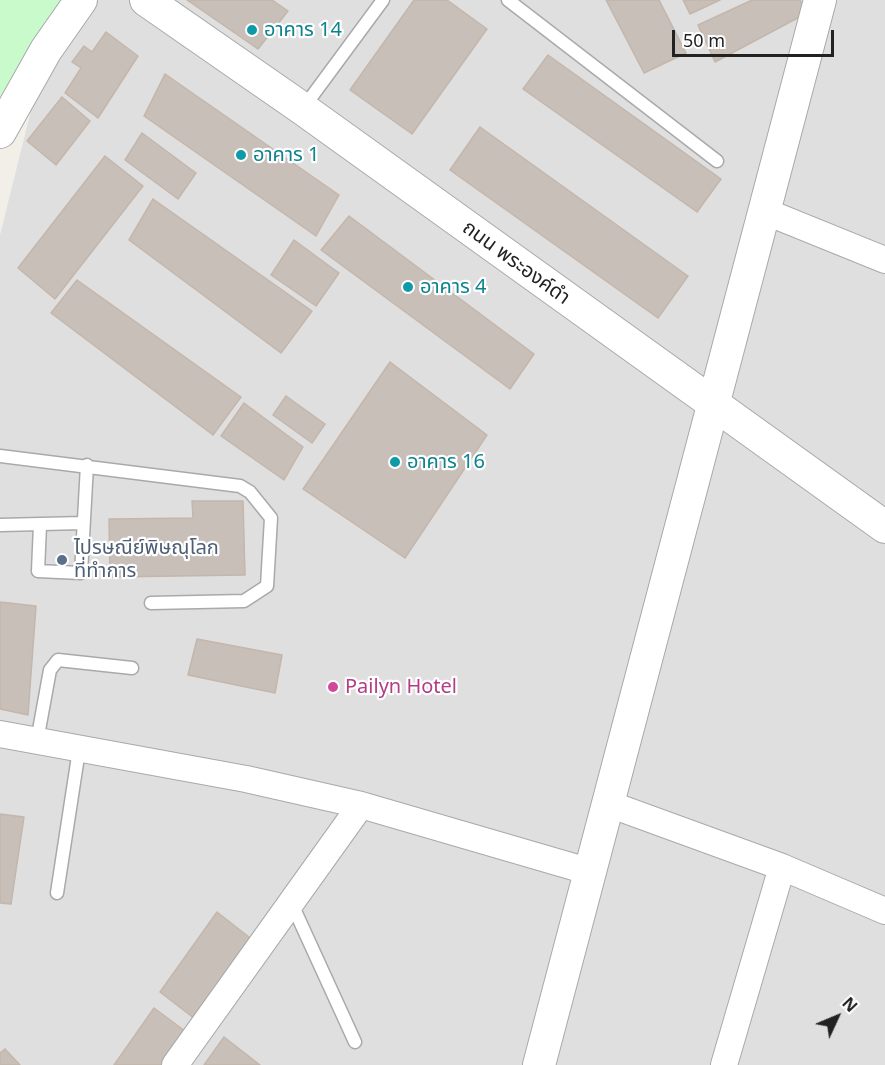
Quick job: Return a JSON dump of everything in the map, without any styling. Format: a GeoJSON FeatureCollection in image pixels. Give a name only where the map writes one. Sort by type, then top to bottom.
{"type":"FeatureCollection","features":[{"type":"Feature","properties":{"kind":"street"},"geometry":{"type":"LineString","coordinates":[[0,132],[46,50],[81,0]]}},
{"type":"Feature","properties":{"kind":"street","name":"ถนน พระองค์ดำ"},"geometry":{"type":"LineString","coordinates":[[146,0],[303,109],[885,527]]}},
{"type":"Feature","properties":{"kind":"street"},"geometry":{"type":"LineString","coordinates":[[539,1065],[820,0]]}},
{"type":"Feature","properties":{"kind":"street"},"geometry":{"type":"LineString","coordinates":[[765,211],[885,260]]}},
{"type":"Feature","properties":{"kind":"street"},"geometry":{"type":"LineString","coordinates":[[0,734],[246,779],[361,805],[591,872]]}},
{"type":"Feature","properties":{"kind":"street"},"geometry":{"type":"LineString","coordinates":[[609,804],[783,867],[885,911]]}},
{"type":"Feature","properties":{"kind":"street"},"geometry":{"type":"LineString","coordinates":[[175,1065],[361,805]]}},
{"type":"Feature","properties":{"kind":"street"},"geometry":{"type":"LineString","coordinates":[[724,1065],[783,867]]}},
{"type":"Feature","properties":{"kind":"lane"},"geometry":{"type":"LineString","coordinates":[[303,109],[383,0]]}},
{"type":"Feature","properties":{"kind":"lane"},"geometry":{"type":"LineString","coordinates":[[508,0],[717,161]]}},
{"type":"Feature","properties":{"kind":"lane"},"geometry":{"type":"LineString","coordinates":[[0,456],[87,465],[240,486],[250,492],[272,518],[267,586],[244,601],[152,603]]}},
{"type":"Feature","properties":{"kind":"lane"},"geometry":{"type":"LineString","coordinates":[[40,525],[38,571],[81,573],[87,465]]}},
{"type":"Feature","properties":{"kind":"lane"},"geometry":{"type":"LineString","coordinates":[[0,525],[82,523]]}},
{"type":"Feature","properties":{"kind":"lane"},"geometry":{"type":"LineString","coordinates":[[37,741],[50,670],[58,660],[132,668]]}},
{"type":"Feature","properties":{"kind":"lane"},"geometry":{"type":"LineString","coordinates":[[57,893],[79,750]]}},
{"type":"Feature","properties":{"kind":"lane"},"geometry":{"type":"LineString","coordinates":[[291,902],[355,1042]]}},
{"type":"Feature","properties":{"kind":"shaded area"},"geometry":{"type":"Polygon","coordinates":[[[90,0],[885,0],[885,1065],[0,1065],[0,235],[46,50],[90,0]]]}},
{"type":"Feature","properties":{"kind":"green space"},"geometry":{"type":"Polygon","coordinates":[[[0,0],[66,0],[0,96],[0,0]]]}},
{"type":"Feature","properties":{"kind":"building","name":"อาคาร 14"},"geometry":{"type":"Polygon","coordinates":[[[187,0],[272,0],[288,11],[258,49],[187,0]]]}},
{"type":"Feature","properties":{"kind":"building"},"geometry":{"type":"Polygon","coordinates":[[[414,0],[447,0],[487,29],[412,134],[350,90],[414,0]]]}},
{"type":"Feature","properties":{"kind":"building"},"geometry":{"type":"Polygon","coordinates":[[[606,0],[659,0],[686,53],[644,73],[606,0]]]}},
{"type":"Feature","properties":{"kind":"building"},"geometry":{"type":"Polygon","coordinates":[[[683,0],[720,0],[690,14],[683,0]]]}},
{"type":"Feature","properties":{"kind":"building"},"geometry":{"type":"Polygon","coordinates":[[[752,0],[800,0],[807,13],[715,62],[698,25],[752,0]]]}},
{"type":"Feature","properties":{"kind":"building"},"geometry":{"type":"Polygon","coordinates":[[[106,32],[138,56],[98,118],[65,93],[81,68],[72,62],[84,46],[92,52],[106,32]]]}},
{"type":"Feature","properties":{"kind":"building"},"geometry":{"type":"Polygon","coordinates":[[[548,55],[721,179],[697,212],[523,89],[548,55]]]}},
{"type":"Feature","properties":{"kind":"building","name":"อาคาร 1"},"geometry":{"type":"Polygon","coordinates":[[[165,74],[339,195],[316,236],[144,116],[165,74]]]}},
{"type":"Feature","properties":{"kind":"building"},"geometry":{"type":"Polygon","coordinates":[[[62,97],[90,121],[56,165],[27,141],[62,97]]]}},
{"type":"Feature","properties":{"kind":"building"},"geometry":{"type":"Polygon","coordinates":[[[480,127],[688,276],[658,318],[450,170],[480,127]]]}},
{"type":"Feature","properties":{"kind":"building"},"geometry":{"type":"Polygon","coordinates":[[[142,133],[196,173],[178,199],[125,160],[142,133]]]}},
{"type":"Feature","properties":{"kind":"building"},"geometry":{"type":"Polygon","coordinates":[[[105,156],[143,186],[55,299],[18,268],[105,156]]]}},
{"type":"Feature","properties":{"kind":"building"},"geometry":{"type":"Polygon","coordinates":[[[153,199],[312,311],[281,353],[129,240],[153,199]]]}},
{"type":"Feature","properties":{"kind":"building","name":"อาคาร 4"},"geometry":{"type":"Polygon","coordinates":[[[349,216],[534,354],[510,389],[321,250],[349,216]]]}},
{"type":"Feature","properties":{"kind":"building"},"geometry":{"type":"Polygon","coordinates":[[[294,240],[339,273],[316,306],[271,275],[294,240]]]}},
{"type":"Feature","properties":{"kind":"building"},"geometry":{"type":"Polygon","coordinates":[[[77,280],[241,397],[213,435],[51,313],[77,280]]]}},
{"type":"Feature","properties":{"kind":"building","name":"อาคาร 16"},"geometry":{"type":"Polygon","coordinates":[[[390,362],[487,435],[405,558],[303,489],[390,362]]]}},
{"type":"Feature","properties":{"kind":"building"},"geometry":{"type":"Polygon","coordinates":[[[286,396],[325,424],[312,443],[273,415],[286,396]]]}},
{"type":"Feature","properties":{"kind":"building"},"geometry":{"type":"Polygon","coordinates":[[[244,403],[303,447],[284,480],[221,436],[244,403]]]}},
{"type":"Feature","properties":{"kind":"building"},"geometry":{"type":"Polygon","coordinates":[[[192,501],[243,501],[245,575],[110,577],[109,519],[193,518],[192,501]]]}},
{"type":"Feature","properties":{"kind":"building"},"geometry":{"type":"Polygon","coordinates":[[[0,602],[36,606],[28,715],[0,709],[0,602]]]}},
{"type":"Feature","properties":{"kind":"building"},"geometry":{"type":"Polygon","coordinates":[[[197,639],[282,655],[275,693],[188,675],[197,639]]]}},
{"type":"Feature","properties":{"kind":"building"},"geometry":{"type":"Polygon","coordinates":[[[0,814],[24,817],[11,904],[0,903],[0,814]]]}},
{"type":"Feature","properties":{"kind":"building"},"geometry":{"type":"Polygon","coordinates":[[[217,912],[254,941],[195,1019],[160,992],[217,912]]]}},
{"type":"Feature","properties":{"kind":"building"},"geometry":{"type":"Polygon","coordinates":[[[154,1008],[185,1031],[162,1065],[114,1065],[154,1008]]]}},
{"type":"Feature","properties":{"kind":"building"},"geometry":{"type":"Polygon","coordinates":[[[224,1037],[260,1065],[204,1065],[224,1037]]]}},
{"type":"Feature","properties":{"kind":"building"},"geometry":{"type":"Polygon","coordinates":[[[5,1049],[20,1065],[0,1065],[0,1053],[5,1049]]]}},
{"type":"Feature","properties":{"kind":"place","name":"อาคาร 14"},"geometry":{"type":"Point","coordinates":[252,30]}},
{"type":"Feature","properties":{"kind":"place","name":"อาคาร 1"},"geometry":{"type":"Point","coordinates":[241,155]}},
{"type":"Feature","properties":{"kind":"place","name":"อาคาร 4"},"geometry":{"type":"Point","coordinates":[408,287]}},
{"type":"Feature","properties":{"kind":"place","name":"อาคาร 16"},"geometry":{"type":"Point","coordinates":[395,462]}},
{"type":"Feature","properties":{"kind":"place","name":"ไปรษณีย์พิษณุโลก ที่ทำการ"},"geometry":{"type":"Point","coordinates":[62,560]}},
{"type":"Feature","properties":{"kind":"place","name":"Pailyn Hotel"},"geometry":{"type":"Point","coordinates":[333,687]}}]}
